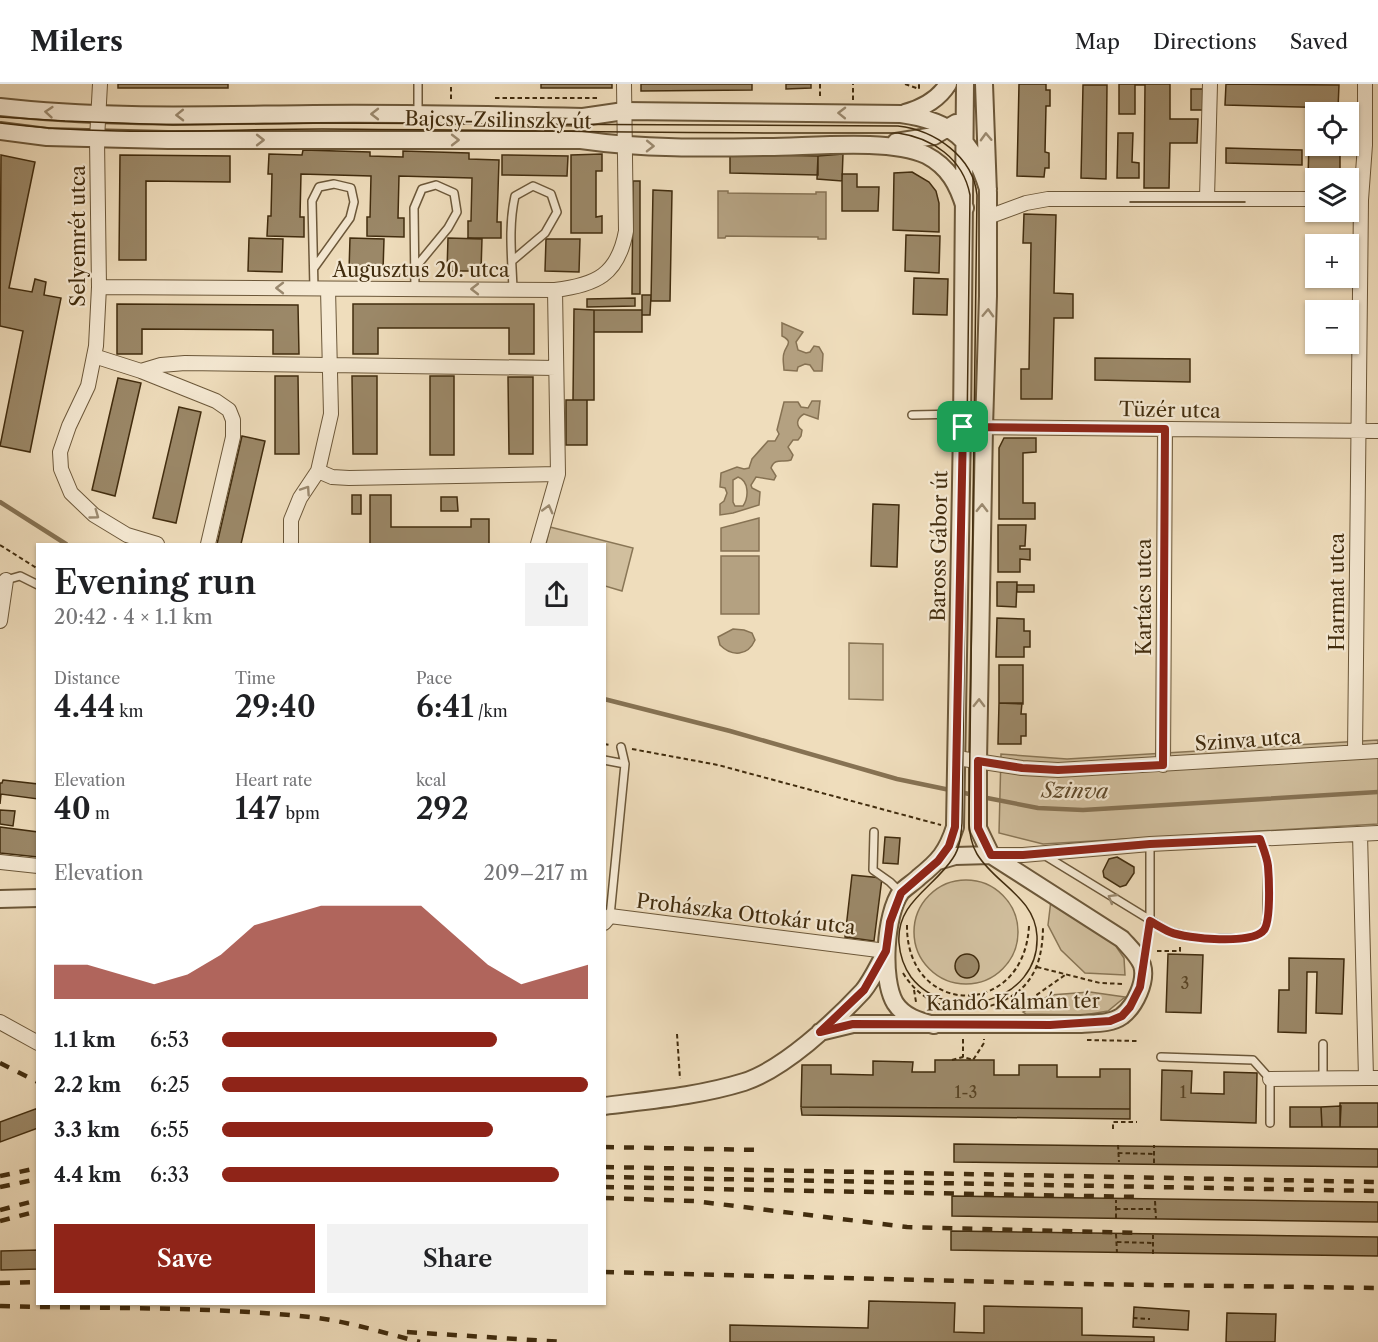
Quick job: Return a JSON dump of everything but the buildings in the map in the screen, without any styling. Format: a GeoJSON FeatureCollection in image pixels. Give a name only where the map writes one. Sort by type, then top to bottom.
{"type":"FeatureCollection","features":[{"type":"Feature","properties":{"kind":"street","name":"Selyemrét utca"},"geometry":{"type":"LineString","coordinates":[[100,84],[97,139],[99,288],[94,356],[88,386],[69,426],[60,452],[61,470],[71,494],[94,515],[128,535],[154,543]]}},
{"type":"Feature","properties":{"kind":"street","name":"Augusztus 20. utca"},"geometry":{"type":"LineString","coordinates":[[99,288],[555,290],[595,282],[610,269],[622,249],[626,231],[624,84]]}},
{"type":"Feature","properties":{"kind":"street"},"geometry":{"type":"LineString","coordinates":[[901,114],[925,106],[935,99],[948,84]]}},
{"type":"Feature","properties":{"kind":"street","name":"Baross Gábor út"},"geometry":{"type":"LineString","coordinates":[[938,861],[949,846],[955,827],[965,84]]}},
{"type":"Feature","properties":{"kind":"street"},"geometry":{"type":"LineString","coordinates":[[871,145],[923,139],[950,128],[972,108],[983,84]]}},
{"type":"Feature","properties":{"kind":"street"},"geometry":{"type":"LineString","coordinates":[[983,84],[988,189],[988,296],[978,828],[991,855],[1122,939],[1134,952],[1142,967]]}},
{"type":"Feature","properties":{"kind":"street"},"geometry":{"type":"LineString","coordinates":[[1207,198],[1210,84]]}},
{"type":"Feature","properties":{"kind":"street","name":"Harmat utca"},"geometry":{"type":"LineString","coordinates":[[1359,178],[1365,144],[1365,84]]}},
{"type":"Feature","properties":{"kind":"street","name":"Bajcsy-Zsilinszky út"},"geometry":{"type":"LineString","coordinates":[[0,107],[98,115],[418,114],[583,117],[624,111],[901,114],[929,119],[950,128],[964,141],[977,159],[988,189]]}},
{"type":"Feature","properties":{"kind":"street","name":"Bajcsy-Zsilinszky út"},"geometry":{"type":"LineString","coordinates":[[0,131],[47,137],[168,141],[581,140],[624,146],[871,145],[910,150],[928,156],[955,180],[965,208]]}},
{"type":"Feature","properties":{"kind":"street"},"geometry":{"type":"LineString","coordinates":[[988,217],[1026,203],[1048,199],[1305,199]]}},
{"type":"Feature","properties":{"kind":"street","name":"Harmat utca"},"geometry":{"type":"LineString","coordinates":[[1355,222],[1358,431],[1355,752]]}},
{"type":"Feature","properties":{"kind":"street"},"geometry":{"type":"LineString","coordinates":[[291,543],[291,520],[300,498],[318,471],[331,414],[331,366],[321,289]]}},
{"type":"Feature","properties":{"kind":"street"},"geometry":{"type":"LineString","coordinates":[[538,543],[558,474],[555,290]]}},
{"type":"Feature","properties":{"kind":"street"},"geometry":{"type":"LineString","coordinates":[[94,356],[141,370],[216,401],[229,410],[233,420],[233,437],[208,543]]}},
{"type":"Feature","properties":{"kind":"street"},"geometry":{"type":"LineString","coordinates":[[141,370],[185,363],[556,368]]}},
{"type":"Feature","properties":{"kind":"street","name":"Tüzér utca"},"geometry":{"type":"LineString","coordinates":[[962,421],[984,427],[1378,431]]}},
{"type":"Feature","properties":{"kind":"street","name":"Kartács utca"},"geometry":{"type":"LineString","coordinates":[[1163,765],[1165,429]]}},
{"type":"Feature","properties":{"kind":"street"},"geometry":{"type":"LineString","coordinates":[[318,471],[332,477],[349,478],[558,474]]}},
{"type":"Feature","properties":{"kind":"street"},"geometry":{"type":"LineString","coordinates":[[0,621],[6,580]]}},
{"type":"Feature","properties":{"kind":"street","name":"Szinva utca"},"geometry":{"type":"LineString","coordinates":[[957,758],[1022,768],[1058,770],[1378,751]]}},
{"type":"Feature","properties":{"kind":"street"},"geometry":{"type":"LineString","coordinates":[[934,1025],[916,1020],[904,1013],[896,1004],[890,992],[886,951],[890,922],[901,893],[938,861],[955,856],[1378,833]]}},
{"type":"Feature","properties":{"kind":"street"},"geometry":{"type":"LineString","coordinates":[[1270,1079],[1372,1078],[1360,834]]}},
{"type":"Feature","properties":{"kind":"street"},"geometry":{"type":"LineString","coordinates":[[0,862],[36,866]]}},
{"type":"Feature","properties":{"kind":"street"},"geometry":{"type":"LineString","coordinates":[[0,898],[36,898]]}},
{"type":"Feature","properties":{"kind":"street","name":"Prohászka Ottokár utca"},"geometry":{"type":"LineString","coordinates":[[607,919],[886,951]]}},
{"type":"Feature","properties":{"kind":"street"},"geometry":{"type":"LineString","coordinates":[[606,1106],[682,1096],[743,1082],[766,1072],[820,1032],[864,990],[886,951]]}},
{"type":"Feature","properties":{"kind":"street","name":"Kandó Kálmán tér"},"geometry":{"type":"LineString","coordinates":[[820,1032],[853,1024],[1082,1024],[1110,1021],[1122,1016],[1135,999],[1140,987],[1142,967]]}},
{"type":"Feature","properties":{"kind":"street"},"geometry":{"type":"LineString","coordinates":[[0,1022],[36,1042]]}},
{"type":"Feature","properties":{"kind":"lane"},"geometry":{"type":"LineString","coordinates":[[418,84],[418,114]]}},
{"type":"Feature","properties":{"kind":"lane"},"geometry":{"type":"LineString","coordinates":[[314,268],[350,218],[354,202],[351,188],[334,184],[319,187],[312,201],[314,268],[321,289]]}},
{"type":"Feature","properties":{"kind":"lane"},"geometry":{"type":"LineString","coordinates":[[415,268],[448,228],[457,212],[454,193],[436,185],[422,189],[414,208],[415,289]]}},
{"type":"Feature","properties":{"kind":"lane"},"geometry":{"type":"LineString","coordinates":[[512,261],[545,233],[557,212],[551,194],[534,186],[515,196],[510,218],[513,290]]}},
{"type":"Feature","properties":{"kind":"lane"},"geometry":{"type":"LineString","coordinates":[[912,415],[962,421]]}},
{"type":"Feature","properties":{"kind":"lane"},"geometry":{"type":"LineString","coordinates":[[6,580],[20,576],[36,584]]}},
{"type":"Feature","properties":{"kind":"lane"},"geometry":{"type":"LineString","coordinates":[[607,919],[625,764],[621,747]]}},
{"type":"Feature","properties":{"kind":"lane"},"geometry":{"type":"LineString","coordinates":[[606,760],[625,764]]}},
{"type":"Feature","properties":{"kind":"lane"},"geometry":{"type":"LineString","coordinates":[[874,832],[873,870],[901,893]]}},
{"type":"Feature","properties":{"kind":"lane"},"geometry":{"type":"LineString","coordinates":[[1041,853],[1170,932],[1198,938],[1246,938],[1264,930],[1267,919],[1268,873],[1260,839]]}},
{"type":"Feature","properties":{"kind":"lane"},"geometry":{"type":"LineString","coordinates":[[1142,967],[1150,921],[1150,844]]}},
{"type":"Feature","properties":{"kind":"lane"},"geometry":{"type":"LineString","coordinates":[[1323,1044],[1323,1078]]}},
{"type":"Feature","properties":{"kind":"lane"},"geometry":{"type":"LineString","coordinates":[[1161,1057],[1253,1060],[1270,1079],[1270,1123]]}},
{"type":"Feature","properties":{"kind":"path"},"geometry":{"type":"LineString","coordinates":[[451,84],[451,99]]}},
{"type":"Feature","properties":{"kind":"path"},"geometry":{"type":"LineString","coordinates":[[820,84],[820,102]]}},
{"type":"Feature","properties":{"kind":"path"},"geometry":{"type":"LineString","coordinates":[[853,84],[853,102]]}},
{"type":"Feature","properties":{"kind":"path"},"geometry":{"type":"LineString","coordinates":[[905,84],[919,88],[919,84]]}},
{"type":"Feature","properties":{"kind":"path"},"geometry":{"type":"LineString","coordinates":[[486,99],[605,98]]}},
{"type":"Feature","properties":{"kind":"path"},"geometry":{"type":"LineString","coordinates":[[0,545],[36,568]]}},
{"type":"Feature","properties":{"kind":"path"},"geometry":{"type":"LineString","coordinates":[[606,744],[718,765],[935,824],[955,827]]}},
{"type":"Feature","properties":{"kind":"path"},"geometry":{"type":"LineString","coordinates":[[907,925],[908,946],[916,968],[936,987],[949,993],[962,995],[974,995],[994,990],[1012,975],[1026,952],[1029,926]]}},
{"type":"Feature","properties":{"kind":"path"},"geometry":{"type":"LineString","coordinates":[[973,1010],[999,1003],[1027,984],[1037,967],[1041,954],[1043,925]]}},
{"type":"Feature","properties":{"kind":"path"},"geometry":{"type":"LineString","coordinates":[[1157,951],[1180,951]]}},
{"type":"Feature","properties":{"kind":"path"},"geometry":{"type":"LineString","coordinates":[[1037,967],[1100,983],[1124,984]]}},
{"type":"Feature","properties":{"kind":"path"},"geometry":{"type":"LineString","coordinates":[[900,969],[923,996],[935,1003],[954,1008]]}},
{"type":"Feature","properties":{"kind":"path"},"geometry":{"type":"LineString","coordinates":[[1017,1008],[1065,974]]}},
{"type":"Feature","properties":{"kind":"path"},"geometry":{"type":"LineString","coordinates":[[914,988],[916,1006]]}},
{"type":"Feature","properties":{"kind":"path"},"geometry":{"type":"LineString","coordinates":[[963,1033],[963,1057]]}},
{"type":"Feature","properties":{"kind":"path"},"geometry":{"type":"LineString","coordinates":[[952,1060],[963,1057],[973,1060],[984,1043],[984,1033]]}},
{"type":"Feature","properties":{"kind":"path"},"geometry":{"type":"LineString","coordinates":[[676,1034],[682,1096]]}},
{"type":"Feature","properties":{"kind":"path"},"geometry":{"type":"LineString","coordinates":[[1081,1040],[1138,1041]]}},
{"type":"Feature","properties":{"kind":"path"},"geometry":{"type":"LineString","coordinates":[[1113,1129],[1113,1122],[1137,1122]]}},
{"type":"Feature","properties":{"kind":"path"},"geometry":{"type":"LineString","coordinates":[[1118,1145],[1119,1162]]}},
{"type":"Feature","properties":{"kind":"path"},"geometry":{"type":"LineString","coordinates":[[1154,1145],[1154,1163]]}},
{"type":"Feature","properties":{"kind":"path"},"geometry":{"type":"LineString","coordinates":[[1118,1153],[1154,1154]]}},
{"type":"Feature","properties":{"kind":"path"},"geometry":{"type":"LineString","coordinates":[[1116,1200],[1116,1218]]}},
{"type":"Feature","properties":{"kind":"path"},"geometry":{"type":"LineString","coordinates":[[1155,1201],[1156,1219]]}},
{"type":"Feature","properties":{"kind":"path"},"geometry":{"type":"LineString","coordinates":[[1116,1209],[1155,1209]]}},
{"type":"Feature","properties":{"kind":"path"},"geometry":{"type":"LineString","coordinates":[[1116,1234],[1117,1253]]}},
{"type":"Feature","properties":{"kind":"path"},"geometry":{"type":"LineString","coordinates":[[1153,1235],[1153,1254]]}},
{"type":"Feature","properties":{"kind":"path"},"geometry":{"type":"LineString","coordinates":[[1117,1242],[1153,1243]]}},
{"type":"Feature","properties":{"kind":"path"},"geometry":{"type":"LineString","coordinates":[[1133,1318],[1150,1319]]}},
{"type":"Feature","properties":{"kind":"shaded area"},"geometry":{"type":"Polygon","coordinates":[[[718,191],[816,194],[816,192],[826,192],[826,239],[726,236],[718,238],[718,191]]]}},
{"type":"Feature","properties":{"kind":"shaded area"},"geometry":{"type":"Polygon","coordinates":[[[782,323],[803,332],[796,342],[798,350],[806,353],[810,352],[814,346],[819,347],[823,354],[822,371],[814,371],[810,365],[805,364],[798,367],[797,371],[784,370],[783,355],[788,340],[782,336],[782,323]]]}},
{"type":"Feature","properties":{"kind":"shaded area"},"geometry":{"type":"Polygon","coordinates":[[[812,401],[820,401],[818,419],[804,414],[798,420],[798,426],[802,430],[801,436],[798,440],[793,440],[788,447],[793,455],[791,460],[777,461],[773,465],[771,468],[776,476],[774,480],[756,477],[751,485],[760,492],[759,505],[720,515],[720,504],[727,493],[725,488],[720,487],[721,473],[737,467],[749,468],[752,459],[768,441],[775,441],[779,434],[777,430],[784,402],[798,402],[801,407],[808,408],[812,401]],[[738,477],[733,480],[735,506],[743,506],[746,498],[747,490],[742,479],[738,477]]]}},
{"type":"Feature","properties":{"kind":"shaded area"},"geometry":{"type":"Polygon","coordinates":[[[759,518],[759,551],[721,551],[721,528],[759,518]]]}},
{"type":"Feature","properties":{"kind":"shaded area"},"geometry":{"type":"Polygon","coordinates":[[[550,527],[633,548],[622,591],[606,586],[606,543],[546,543],[550,527]]]}},
{"type":"Feature","properties":{"kind":"shaded area"},"geometry":{"type":"Polygon","coordinates":[[[721,556],[759,556],[759,614],[721,614],[721,556]]]}},
{"type":"Feature","properties":{"kind":"shaded area"},"geometry":{"type":"Polygon","coordinates":[[[733,629],[752,633],[755,640],[744,652],[730,652],[720,645],[718,637],[733,629]]]}},
{"type":"Feature","properties":{"kind":"shaded area"},"geometry":{"type":"Polygon","coordinates":[[[849,643],[883,644],[883,700],[849,699],[849,643]]]}},
{"type":"Feature","properties":{"kind":"shaded area"},"geometry":{"type":"Polygon","coordinates":[[[1378,740],[1378,824],[1043,844],[999,833],[1001,754],[1067,759],[1378,740]]]}},
{"type":"Feature","properties":{"kind":"shaded area"},"geometry":{"type":"Polygon","coordinates":[[[966,880],[986,884],[1003,895],[1014,912],[1018,932],[1014,952],[1003,969],[986,980],[966,984],[946,980],[929,969],[918,952],[914,932],[918,912],[929,895],[946,884],[966,880]]]}},
{"type":"Feature","properties":{"kind":"shaded area"},"geometry":{"type":"Polygon","coordinates":[[[1051,900],[1095,932],[1113,942],[1124,958],[1125,975],[1085,973],[1061,950],[1048,925],[1051,900]]]}},
{"type":"Feature","properties":{"kind":"shaded area"},"geometry":{"type":"Polygon","coordinates":[[[1090,992],[1125,997],[1108,1011],[1084,1015],[1026,1014],[1023,1012],[1050,995],[1090,992]]]}},
{"type":"Feature","properties":{"kind":"waterway","name":"Szinva"},"geometry":{"type":"LineString","coordinates":[[0,502],[64,543]]}},
{"type":"Feature","properties":{"kind":"waterway","name":"Szinva"},"geometry":{"type":"LineString","coordinates":[[606,700],[730,731],[897,779],[974,795]]}},
{"type":"Feature","properties":{"kind":"waterway","name":"Szinva"},"geometry":{"type":"LineString","coordinates":[[982,797],[1038,808],[1083,810],[1378,792]]}},
{"type":"Feature","properties":{"kind":"tram line"},"geometry":{"type":"LineString","coordinates":[[0,117],[173,125],[320,123],[898,126],[925,133],[949,147],[968,168],[977,195],[970,835],[977,854],[985,865],[1022,901],[1035,923],[1037,936],[1034,959],[1024,977],[1008,991],[989,1000],[968,1003],[947,1001],[927,992],[911,977],[903,961],[899,943],[900,929],[910,906],[945,869],[955,854],[960,841],[962,823],[970,195],[961,170],[944,152],[923,140],[898,133],[322,129],[120,131],[0,123]]}},
{"type":"Feature","properties":{"kind":"tram line"},"geometry":{"type":"LineString","coordinates":[[1130,202],[1245,202]]}},
{"type":"Feature","properties":{"kind":"railway"},"geometry":{"type":"LineString","coordinates":[[0,1063],[36,1081]]}},
{"type":"Feature","properties":{"kind":"railway"},"geometry":{"type":"LineString","coordinates":[[606,1147],[762,1150]]}},
{"type":"Feature","properties":{"kind":"railway"},"geometry":{"type":"LineString","coordinates":[[606,1167],[1378,1182]]}},
{"type":"Feature","properties":{"kind":"railway"},"geometry":{"type":"LineString","coordinates":[[0,1176],[36,1168]]}},
{"type":"Feature","properties":{"kind":"railway"},"geometry":{"type":"LineString","coordinates":[[606,1177],[1378,1191]]}},
{"type":"Feature","properties":{"kind":"railway"},"geometry":{"type":"LineString","coordinates":[[0,1187],[36,1179]]}},
{"type":"Feature","properties":{"kind":"railway"},"geometry":{"type":"LineString","coordinates":[[606,1187],[1141,1197]]}},
{"type":"Feature","properties":{"kind":"railway"},"geometry":{"type":"LineString","coordinates":[[606,1198],[694,1201],[907,1227],[1140,1233]]}},
{"type":"Feature","properties":{"kind":"railway"},"geometry":{"type":"LineString","coordinates":[[0,1210],[36,1201]]}},
{"type":"Feature","properties":{"kind":"railway"},"geometry":{"type":"LineString","coordinates":[[0,1221],[36,1212]]}},
{"type":"Feature","properties":{"kind":"railway"},"geometry":{"type":"LineString","coordinates":[[606,1272],[1080,1284],[1378,1288]]}},
{"type":"Feature","properties":{"kind":"railway"},"geometry":{"type":"LineString","coordinates":[[0,1283],[36,1282]]}},
{"type":"Feature","properties":{"kind":"railway"},"geometry":{"type":"LineString","coordinates":[[0,1306],[194,1309],[271,1313],[338,1321],[420,1342]]}},
{"type":"Feature","properties":{"kind":"railway"},"geometry":{"type":"LineString","coordinates":[[407,1332],[563,1342]]}},
{"type":"Feature","properties":{"kind":"route"},"geometry":{"type":"LineString","coordinates":[[963,427],[1165,429],[1163,765],[1058,770],[1022,768],[978,761],[978,828],[991,855],[1023,855],[1150,844],[1260,839],[1268,865],[1266,925],[1264,930],[1254,937],[1198,938],[1170,932],[1150,921],[1140,987],[1130,1007],[1122,1016],[1110,1021],[1050,1025],[853,1024],[820,1032],[864,990],[886,951],[890,922],[901,893],[938,861],[949,846],[955,827],[963,427]]}}]}
